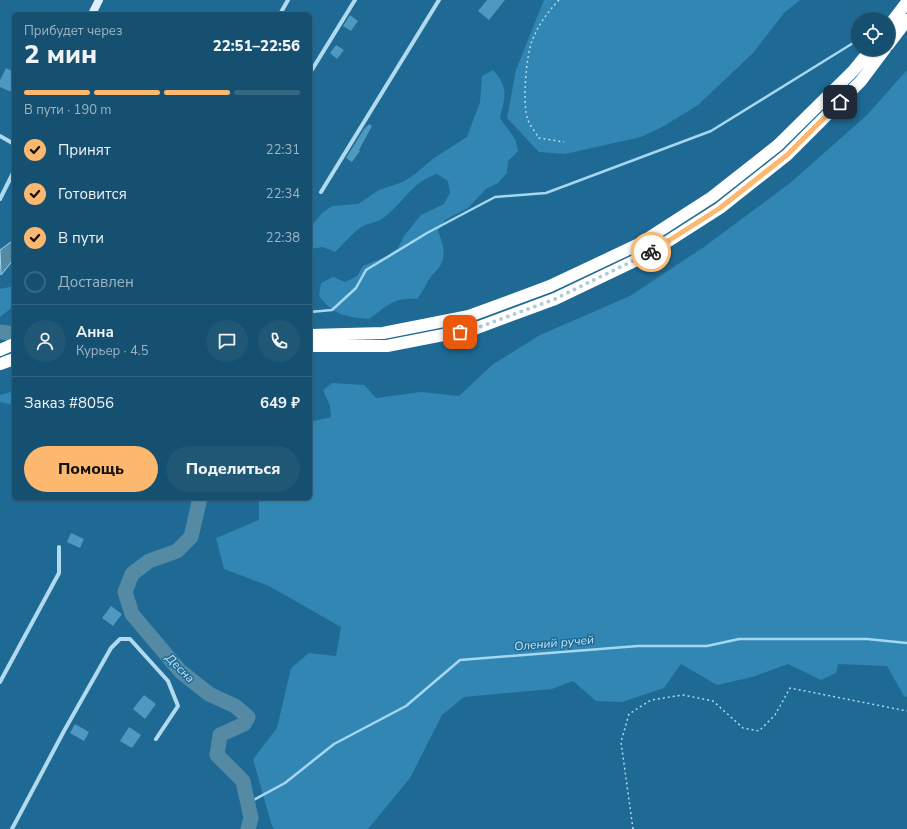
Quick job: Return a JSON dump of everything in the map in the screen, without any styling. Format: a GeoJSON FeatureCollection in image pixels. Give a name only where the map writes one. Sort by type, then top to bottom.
{"type":"FeatureCollection","features":[{"type":"Feature","properties":{"kind":"highway"},"geometry":{"type":"LineString","coordinates":[[895,17],[907,2]]}},
{"type":"Feature","properties":{"kind":"highway"},"geometry":{"type":"LineString","coordinates":[[895,36],[907,20]]}},
{"type":"Feature","properties":{"kind":"highway"},"geometry":{"type":"LineString","coordinates":[[312,335],[383,333],[469,316],[550,286],[639,244],[712,197],[778,145],[853,71],[865,56]]}},
{"type":"Feature","properties":{"kind":"highway"},"geometry":{"type":"LineString","coordinates":[[312,346],[387,346],[474,329],[555,299],[645,256],[720,208],[787,155],[861,80],[880,56]]}},
{"type":"Feature","properties":{"kind":"highway"},"geometry":{"type":"LineString","coordinates":[[0,350],[12,345]]}},
{"type":"Feature","properties":{"kind":"highway"},"geometry":{"type":"LineString","coordinates":[[0,364],[12,359]]}},
{"type":"Feature","properties":{"kind":"street"},"geometry":{"type":"LineString","coordinates":[[93,12],[99,0]]}},
{"type":"Feature","properties":{"kind":"street"},"geometry":{"type":"LineString","coordinates":[[281,12],[288,0]]}},
{"type":"Feature","properties":{"kind":"street"},"geometry":{"type":"LineString","coordinates":[[312,70],[355,0]]}},
{"type":"Feature","properties":{"kind":"street"},"geometry":{"type":"LineString","coordinates":[[321,192],[439,0]]}},
{"type":"Feature","properties":{"kind":"street"},"geometry":{"type":"LineString","coordinates":[[0,136],[12,143]]}},
{"type":"Feature","properties":{"kind":"street"},"geometry":{"type":"LineString","coordinates":[[0,199],[12,175]]}},
{"type":"Feature","properties":{"kind":"street"},"geometry":{"type":"LineString","coordinates":[[0,682],[60,573],[59,547]]}},
{"type":"Feature","properties":{"kind":"street"},"geometry":{"type":"LineString","coordinates":[[12,829],[64,731],[111,648],[120,639],[130,639],[168,681],[178,706],[156,739]]}},
{"type":"Feature","properties":{"kind":"path"},"geometry":{"type":"LineString","coordinates":[[559,0],[543,17],[531,42],[525,101],[528,120],[540,138],[564,142]]}},
{"type":"Feature","properties":{"kind":"path"},"geometry":{"type":"LineString","coordinates":[[633,829],[621,742],[629,714],[651,700],[683,695],[713,701],[743,728],[759,731],[775,715],[790,688],[907,711]]}},
{"type":"Feature","properties":{"kind":"shaded area"},"geometry":{"type":"Polygon","coordinates":[[[544,0],[800,0],[784,13],[753,53],[698,105],[664,126],[641,137],[565,154],[539,152],[507,118],[516,70],[544,0]]]}},
{"type":"Feature","properties":{"kind":"shaded area"},"geometry":{"type":"Polygon","coordinates":[[[493,70],[504,87],[504,97],[500,118],[515,139],[518,151],[508,161],[507,173],[498,183],[486,189],[468,208],[445,220],[438,231],[444,250],[443,259],[438,269],[417,299],[402,299],[391,303],[369,319],[347,316],[335,311],[319,296],[321,283],[333,277],[345,282],[357,276],[363,266],[387,256],[398,248],[404,236],[421,215],[444,204],[450,193],[448,181],[437,174],[422,181],[384,217],[361,227],[335,252],[323,247],[312,249],[312,226],[322,213],[332,206],[358,204],[379,190],[403,182],[434,158],[467,137],[480,102],[482,76],[493,70]]]}},
{"type":"Feature","properties":{"kind":"shaded area"},"geometry":{"type":"Polygon","coordinates":[[[907,70],[907,697],[904,696],[887,666],[838,664],[836,673],[821,680],[788,664],[752,677],[717,685],[681,664],[664,688],[622,702],[596,701],[573,681],[552,689],[464,697],[442,715],[410,778],[368,829],[274,829],[253,759],[277,728],[291,668],[309,653],[336,656],[341,627],[269,586],[224,569],[216,538],[259,520],[259,500],[312,500],[312,422],[331,417],[330,406],[323,390],[332,383],[364,385],[376,398],[421,392],[459,396],[492,365],[540,335],[630,296],[704,247],[789,184],[867,115],[907,70]]]}},
{"type":"Feature","properties":{"kind":"shaded area"},"geometry":{"type":"Polygon","coordinates":[[[12,242],[12,261],[1,275],[0,250],[12,242]]]}},
{"type":"Feature","properties":{"kind":"shaded area"},"geometry":{"type":"Polygon","coordinates":[[[12,286],[12,308],[0,317],[0,289],[12,286]]]}},
{"type":"Feature","properties":{"kind":"shaded area"},"geometry":{"type":"Polygon","coordinates":[[[12,392],[12,405],[0,402],[0,395],[12,392]]]}},
{"type":"Feature","properties":{"kind":"building"},"geometry":{"type":"Polygon","coordinates":[[[487,0],[505,0],[489,20],[478,11],[487,0]]]}},
{"type":"Feature","properties":{"kind":"building"},"geometry":{"type":"Polygon","coordinates":[[[350,15],[358,21],[351,31],[343,26],[350,15]]]}},
{"type":"Feature","properties":{"kind":"building"},"geometry":{"type":"Polygon","coordinates":[[[336,45],[344,50],[337,59],[330,53],[336,45]]]}},
{"type":"Feature","properties":{"kind":"building"},"geometry":{"type":"Polygon","coordinates":[[[6,68],[12,71],[12,92],[0,87],[0,80],[6,68]]]}},
{"type":"Feature","properties":{"kind":"building"},"geometry":{"type":"Polygon","coordinates":[[[369,124],[372,126],[359,150],[360,151],[352,162],[346,158],[364,129],[369,124]]]}},
{"type":"Feature","properties":{"kind":"building"},"geometry":{"type":"Polygon","coordinates":[[[71,533],[84,539],[80,548],[67,542],[71,533]]]}},
{"type":"Feature","properties":{"kind":"building"},"geometry":{"type":"Polygon","coordinates":[[[111,606],[122,614],[113,626],[102,618],[111,606]]]}},
{"type":"Feature","properties":{"kind":"building"},"geometry":{"type":"Polygon","coordinates":[[[144,695],[156,704],[145,719],[133,709],[144,695]]]}},
{"type":"Feature","properties":{"kind":"building"},"geometry":{"type":"Polygon","coordinates":[[[75,724],[89,732],[84,741],[70,733],[75,724]]]}},
{"type":"Feature","properties":{"kind":"building"},"geometry":{"type":"Polygon","coordinates":[[[129,727],[141,735],[132,748],[120,741],[129,727]]]}},
{"type":"Feature","properties":{"kind":"waterway"},"geometry":{"type":"LineString","coordinates":[[312,312],[332,310],[356,288],[366,270],[427,233],[495,197],[546,193],[711,131],[851,44]]}},
{"type":"Feature","properties":{"kind":"waterway","name":"Десна"},"geometry":{"type":"LineString","coordinates":[[0,332],[12,334]]}},
{"type":"Feature","properties":{"kind":"waterway","name":"Десна"},"geometry":{"type":"LineString","coordinates":[[200,500],[191,537],[177,551],[149,561],[132,574],[125,592],[132,614],[180,671],[209,694],[235,706],[248,717],[244,724],[220,735],[217,755],[243,781],[251,818],[248,829]]}},
{"type":"Feature","properties":{"kind":"waterway","name":"Олений ручей"},"geometry":{"type":"LineString","coordinates":[[248,803],[285,783],[334,744],[406,706],[460,660],[638,646],[707,646],[739,639],[867,639],[907,643]]}},
{"type":"Feature","properties":{"kind":"way so far"},"geometry":{"type":"LineString","coordinates":[[460,332],[474,329],[555,299],[651,252]]}},
{"type":"Feature","properties":{"kind":"route"},"geometry":{"type":"LineString","coordinates":[[651,252],[720,208],[787,155],[840,102]]}}]}
